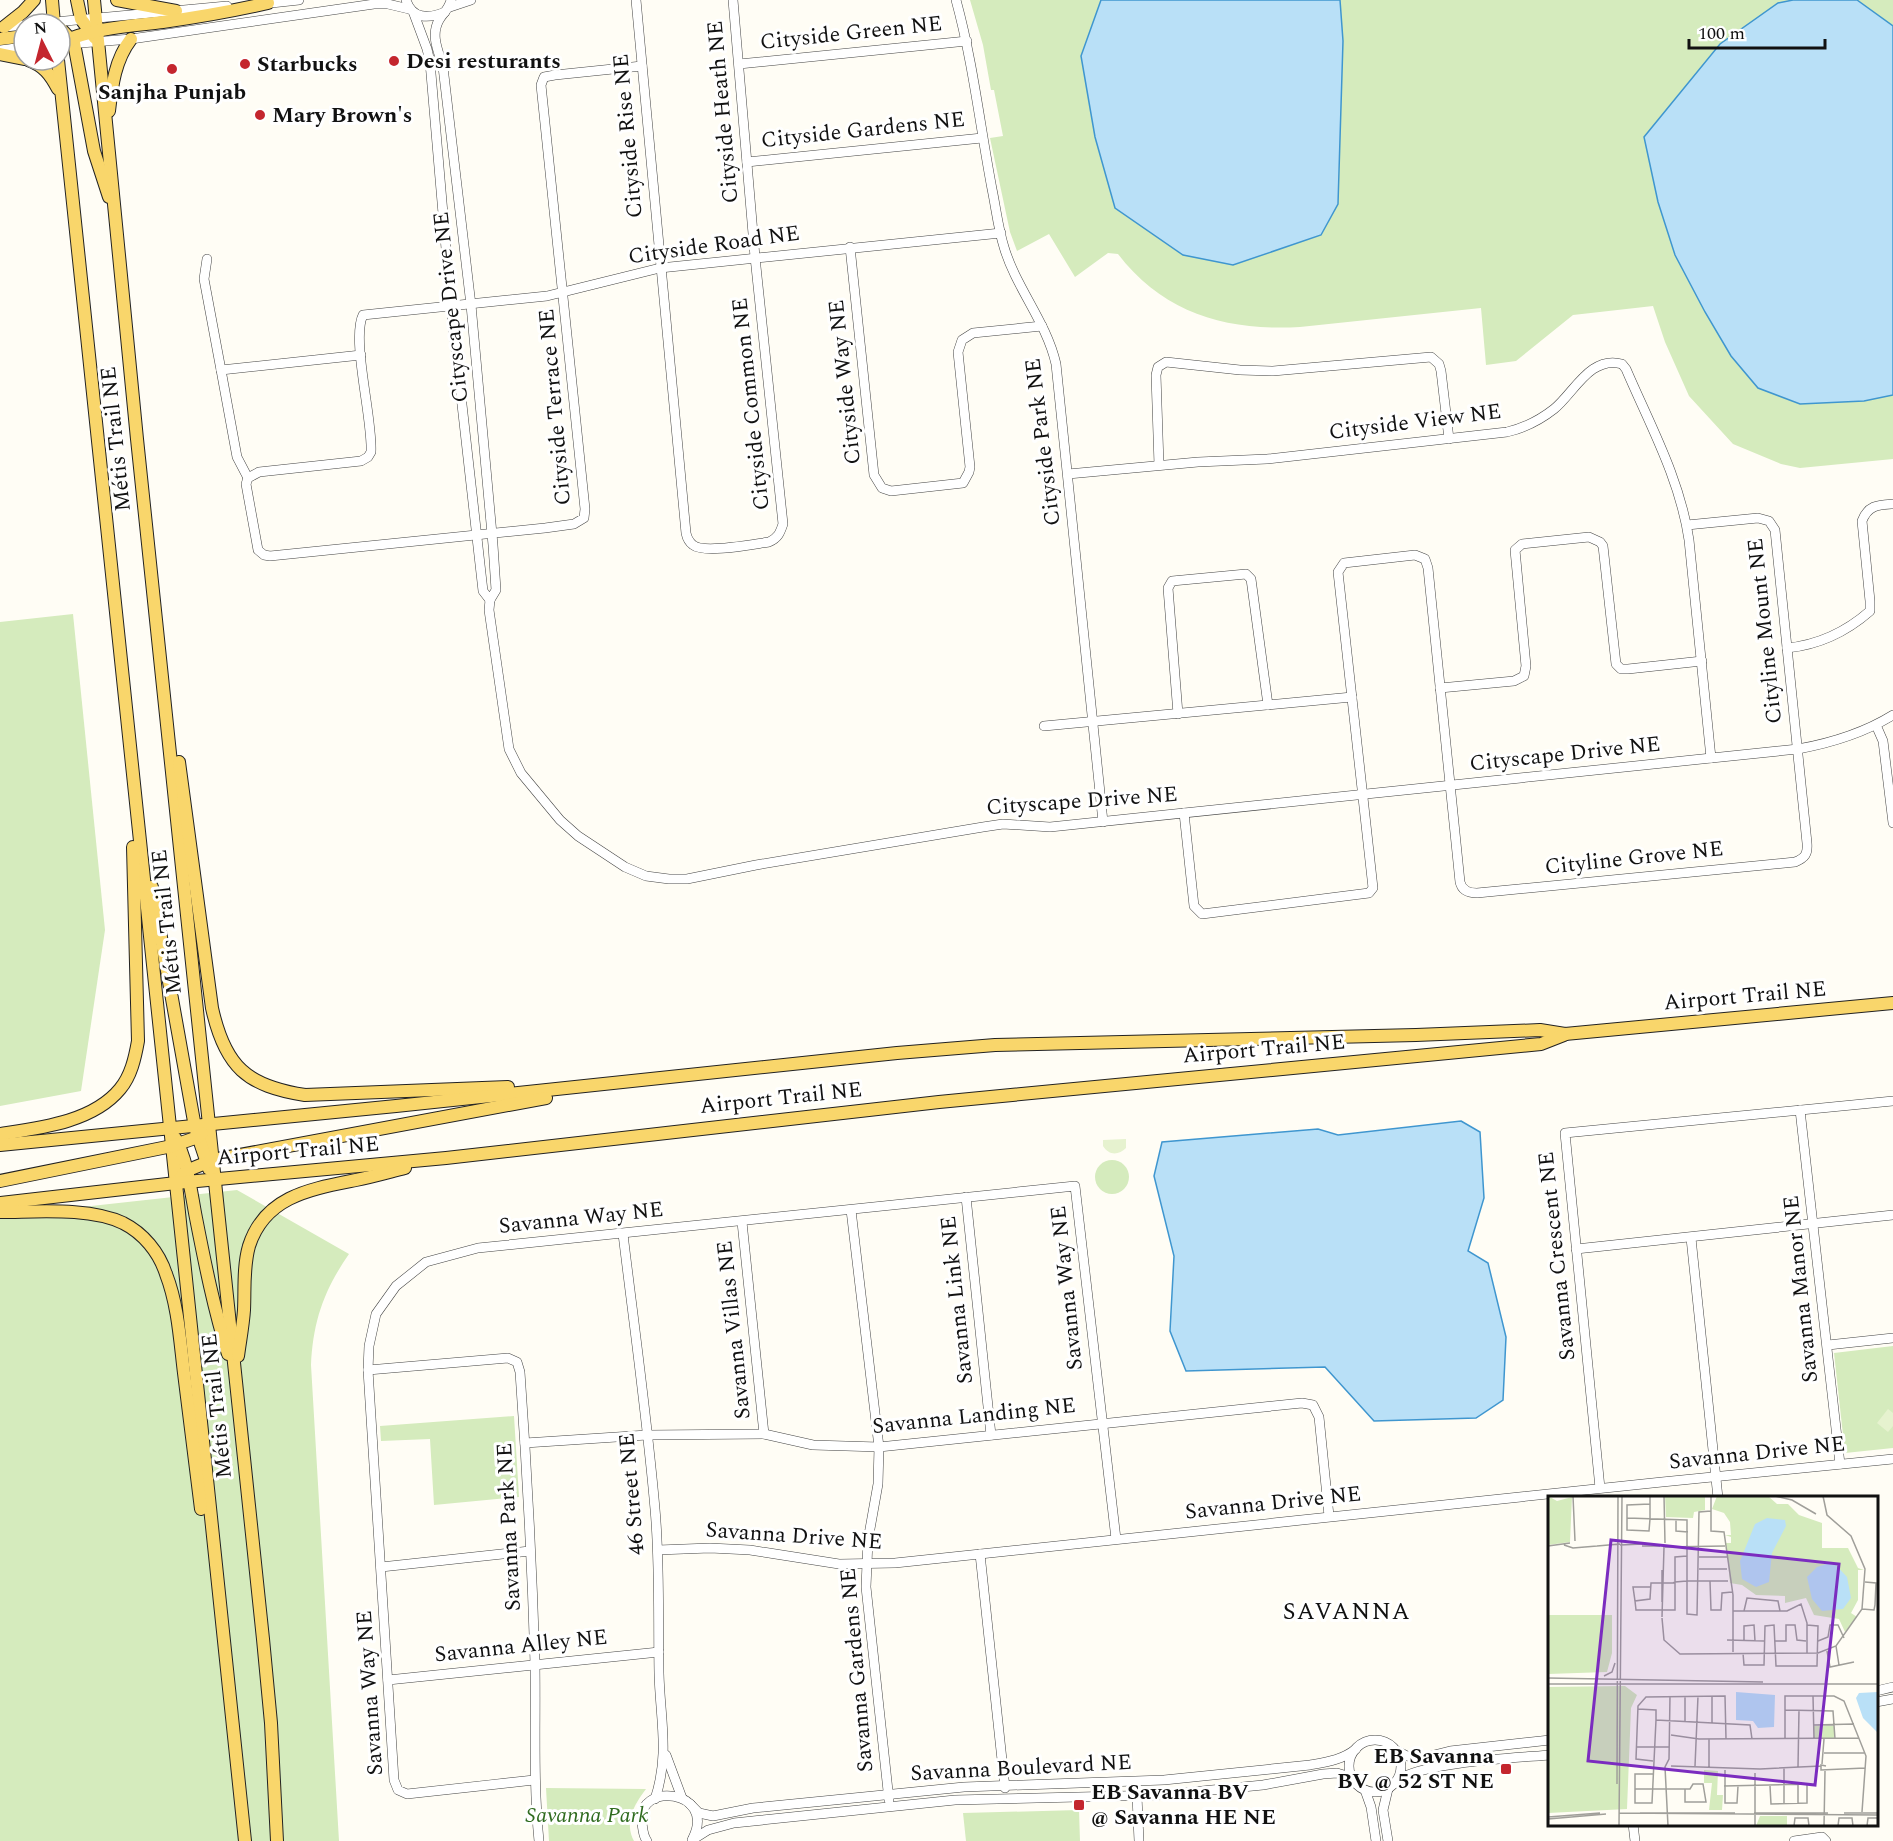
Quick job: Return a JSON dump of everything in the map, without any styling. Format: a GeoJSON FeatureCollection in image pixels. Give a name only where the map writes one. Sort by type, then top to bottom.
{"type":"FeatureCollection","features":[{"type":"Feature","properties":{"kind":"main road"},"geometry":{"type":"LineString","coordinates":[[2,27],[23,12],[34,0]]}},
{"type":"Feature","properties":{"kind":"main road"},"geometry":{"type":"LineString","coordinates":[[77,0],[90,30]]}},
{"type":"Feature","properties":{"kind":"main road","name":"Métis Trail NE"},"geometry":{"type":"LineString","coordinates":[[94,0],[95,18],[90,30],[107,133],[209,1126],[210,1162],[215,1181],[263,1639],[271,1723],[277,1841]]}},
{"type":"Feature","properties":{"kind":"main road"},"geometry":{"type":"LineString","coordinates":[[117,0],[176,11]]}},
{"type":"Feature","properties":{"kind":"main road"},"geometry":{"type":"LineString","coordinates":[[72,32],[218,15],[267,3]]}},
{"type":"Feature","properties":{"kind":"main road"},"geometry":{"type":"LineString","coordinates":[[107,133],[116,68],[130,39]]}},
{"type":"Feature","properties":{"kind":"main road"},"geometry":{"type":"LineString","coordinates":[[48,72],[62,96]]}},
{"type":"Feature","properties":{"kind":"main road","name":"Métis Trail NE"},"geometry":{"type":"LineString","coordinates":[[59,72],[170,1128]]}},
{"type":"Feature","properties":{"kind":"main road"},"geometry":{"type":"LineString","coordinates":[[72,72],[104,186],[115,213]]}},
{"type":"Feature","properties":{"kind":"main road"},"geometry":{"type":"LineString","coordinates":[[155,609],[181,774],[212,1008],[216,1029],[224,1049],[238,1068],[257,1082],[280,1091],[305,1095],[632,1082]]}},
{"type":"Feature","properties":{"kind":"main road"},"geometry":{"type":"LineString","coordinates":[[0,1134],[58,1123],[96,1109],[120,1089],[134,1061],[138,1041],[139,1009],[130,741]]}},
{"type":"Feature","properties":{"kind":"main road"},"geometry":{"type":"LineString","coordinates":[[138,821],[158,915],[196,1132],[210,1162]]}},
{"type":"Feature","properties":{"kind":"main road","name":"Airport Trail NE"},"geometry":{"type":"LineString","coordinates":[[0,1145],[170,1128],[196,1132],[209,1126],[897,1053],[995,1045],[1540,1030],[1565,1034],[1893,1003]]}},
{"type":"Feature","properties":{"kind":"main road","name":"Airport Trail NE"},"geometry":{"type":"LineString","coordinates":[[0,1203],[183,1179],[215,1181],[446,1158],[939,1102],[1541,1044],[1565,1034]]}},
{"type":"Feature","properties":{"kind":"main road"},"geometry":{"type":"LineString","coordinates":[[183,1179],[210,1162],[632,1082]]}},
{"type":"Feature","properties":{"kind":"main road"},"geometry":{"type":"LineString","coordinates":[[170,1128],[214,1310],[235,1378]]}},
{"type":"Feature","properties":{"kind":"main road"},"geometry":{"type":"LineString","coordinates":[[0,1181],[175,1145],[196,1132]]}},
{"type":"Feature","properties":{"kind":"main road"},"geometry":{"type":"LineString","coordinates":[[235,1378],[244,1312],[245,1272],[249,1247],[258,1224],[289,1198],[319,1187],[359,1180],[446,1158]]}},
{"type":"Feature","properties":{"kind":"main road","name":"Métis Trail NE"},"geometry":{"type":"LineString","coordinates":[[183,1179],[224,1650],[245,1841]]}},
{"type":"Feature","properties":{"kind":"main road"},"geometry":{"type":"LineString","coordinates":[[0,1212],[58,1212],[112,1220],[138,1232],[160,1259],[167,1274],[178,1324],[210,1581],[224,1650]]}},
{"type":"Feature","properties":{"kind":"street"},"geometry":{"type":"LineString","coordinates":[[95,18],[299,0]]}},
{"type":"Feature","properties":{"kind":"street"},"geometry":{"type":"LineString","coordinates":[[72,32],[90,30],[130,39],[374,4],[410,8],[429,17],[449,6],[471,0]]}},
{"type":"Feature","properties":{"kind":"street","name":"Cityside Rise NE"},"geometry":{"type":"LineString","coordinates":[[636,0],[660,268]]}},
{"type":"Feature","properties":{"kind":"street","name":"Cityside Heath NE"},"geometry":{"type":"LineString","coordinates":[[733,0],[755,257]]}},
{"type":"Feature","properties":{"kind":"street","name":"Cityside Park NE"},"geometry":{"type":"LineString","coordinates":[[956,0],[967,41],[1000,233],[1011,267],[1052,347],[1056,363],[1103,822]]}},
{"type":"Feature","properties":{"kind":"street","name":"Cityscape Drive NE"},"geometry":{"type":"LineString","coordinates":[[449,6],[438,21],[435,32],[443,67],[471,304],[496,590],[490,600],[489,610],[509,749],[521,773],[560,820],[578,836],[625,867],[646,876],[687,879],[756,865],[1003,824],[1050,827],[1798,749],[1842,738],[1876,725],[1893,715]]}},
{"type":"Feature","properties":{"kind":"street","name":"Cityscape Drive NE"},"geometry":{"type":"LineString","coordinates":[[410,8],[430,62],[451,307],[483,591],[490,600]]}},
{"type":"Feature","properties":{"kind":"street","name":"Cityside Green NE"},"geometry":{"type":"LineString","coordinates":[[739,64],[967,41]]}},
{"type":"Feature","properties":{"kind":"street"},"geometry":{"type":"LineString","coordinates":[[564,291],[541,85],[544,77],[642,66]]}},
{"type":"Feature","properties":{"kind":"street","name":"Cityside Gardens NE"},"geometry":{"type":"LineString","coordinates":[[747,162],[982,138]]}},
{"type":"Feature","properties":{"kind":"street","name":"Cityside Road NE"},"geometry":{"type":"LineString","coordinates":[[361,355],[359,328],[363,315],[547,296],[660,268],[1000,233]]}},
{"type":"Feature","properties":{"kind":"street","name":"Cityside Way NE"},"geometry":{"type":"LineString","coordinates":[[850,247],[874,475],[882,488],[891,491],[963,483],[970,467],[958,352],[962,340],[973,333],[1042,326]]}},
{"type":"Feature","properties":{"kind":"street","name":"Cityside Common NE"},"geometry":{"type":"LineString","coordinates":[[660,268],[688,539],[692,545],[699,548],[769,542],[775,540],[779,535],[783,524],[755,257]]}},
{"type":"Feature","properties":{"kind":"street","name":"Cityside Terrace NE"},"geometry":{"type":"LineString","coordinates":[[207,259],[204,279],[237,457],[248,478],[246,484],[258,550],[270,556],[492,534],[574,524],[585,518],[564,291]]}},
{"type":"Feature","properties":{"kind":"street"},"geometry":{"type":"LineString","coordinates":[[221,370],[361,355],[371,448],[368,457],[361,461],[259,472],[248,478]]}},
{"type":"Feature","properties":{"kind":"street"},"geometry":{"type":"LineString","coordinates":[[1159,465],[1156,375],[1158,367],[1166,362],[1273,371],[1431,357],[1439,364],[1442,371],[1449,439]]}},
{"type":"Feature","properties":{"kind":"street","name":"Cityside View NE"},"geometry":{"type":"LineString","coordinates":[[1068,474],[1159,465],[1253,460],[1493,435],[1521,429],[1556,408],[1583,376],[1599,366],[1610,363],[1622,364],[1672,473],[1684,511],[1711,759]]}},
{"type":"Feature","properties":{"kind":"street"},"geometry":{"type":"LineString","coordinates":[[1787,648],[1823,641],[1870,611],[1862,521],[1870,508],[1893,504]]}},
{"type":"Feature","properties":{"kind":"street","name":"Cityline Mount NE"},"geometry":{"type":"LineString","coordinates":[[1687,525],[1758,518],[1773,524],[1798,749]]}},
{"type":"Feature","properties":{"kind":"street"},"geometry":{"type":"LineString","coordinates":[[1440,687],[1514,681],[1524,676],[1526,666],[1515,550],[1522,544],[1566,539],[1588,537],[1600,542],[1603,546],[1616,664],[1621,669],[1702,661]]}},
{"type":"Feature","properties":{"kind":"street"},"geometry":{"type":"LineString","coordinates":[[1184,813],[1194,906],[1202,914],[1369,893],[1373,888],[1338,572],[1344,563],[1415,555],[1427,562],[1450,786]]}},
{"type":"Feature","properties":{"kind":"street"},"geometry":{"type":"LineString","coordinates":[[1178,714],[1168,588],[1172,581],[1246,574],[1251,579],[1268,705]]}},
{"type":"Feature","properties":{"kind":"street"},"geometry":{"type":"LineString","coordinates":[[1044,726],[1352,697]]}},
{"type":"Feature","properties":{"kind":"street"},"geometry":{"type":"LineString","coordinates":[[1876,725],[1883,741],[1893,824]]}},
{"type":"Feature","properties":{"kind":"street","name":"Cityline Grove NE"},"geometry":{"type":"LineString","coordinates":[[1450,786],[1460,882],[1461,887],[1471,893],[1795,862],[1805,857],[1807,846],[1798,749]]}},
{"type":"Feature","properties":{"kind":"street","name":"Savanna Crescent NE"},"geometry":{"type":"LineString","coordinates":[[1600,1488],[1565,1132],[1893,1101]]}},
{"type":"Feature","properties":{"kind":"street","name":"Savanna Manor NE"},"geometry":{"type":"LineString","coordinates":[[1800,1110],[1840,1464]]}},
{"type":"Feature","properties":{"kind":"street","name":"Savanna Way NE"},"geometry":{"type":"LineString","coordinates":[[534,1780],[407,1794],[398,1790],[394,1780],[368,1370],[369,1346],[376,1314],[396,1286],[426,1262],[478,1248],[1075,1186],[1116,1539]]}},
{"type":"Feature","properties":{"kind":"street","name":"Savanna Link NE"},"geometry":{"type":"LineString","coordinates":[[966,1197],[991,1435]]}},
{"type":"Feature","properties":{"kind":"street","name":"Savanna Gardens NE"},"geometry":{"type":"LineString","coordinates":[[851,1210],[879,1447],[878,1484],[870,1522],[866,1587],[890,1805]]}},
{"type":"Feature","properties":{"kind":"street"},"geometry":{"type":"LineString","coordinates":[[1576,1249],[1893,1215]]}},
{"type":"Feature","properties":{"kind":"street","name":"Savanna Villas NE"},"geometry":{"type":"LineString","coordinates":[[742,1222],[764,1434]]}},
{"type":"Feature","properties":{"kind":"street","name":"46 Street NE"},"geometry":{"type":"LineString","coordinates":[[623,1234],[658,1550],[660,1695],[665,1753],[655,1798],[641,1817],[647,1841]]}},
{"type":"Feature","properties":{"kind":"street"},"geometry":{"type":"LineString","coordinates":[[1691,1238],[1718,1496]]}},
{"type":"Feature","properties":{"kind":"street"},"geometry":{"type":"LineString","coordinates":[[1828,1345],[1893,1338]]}},
{"type":"Feature","properties":{"kind":"street","name":"Savanna Park NE"},"geometry":{"type":"LineString","coordinates":[[368,1370],[508,1358],[517,1362],[520,1372],[525,1443],[530,1551],[535,1664],[534,1780],[539,1841]]}},
{"type":"Feature","properties":{"kind":"street","name":"Savanna Landing NE"},"geometry":{"type":"LineString","coordinates":[[525,1443],[647,1435],[764,1434],[813,1445],[879,1447],[1302,1403],[1313,1405],[1319,1416],[1329,1516]]}},
{"type":"Feature","properties":{"kind":"street","name":"Savanna Drive NE"},"geometry":{"type":"LineString","coordinates":[[658,1550],[710,1548],[750,1550],[813,1561],[866,1565],[1893,1459]]}},
{"type":"Feature","properties":{"kind":"street"},"geometry":{"type":"LineString","coordinates":[[381,1567],[530,1551]]}},
{"type":"Feature","properties":{"kind":"street"},"geometry":{"type":"LineString","coordinates":[[980,1554],[1006,1798]]}},
{"type":"Feature","properties":{"kind":"street","name":"Savanna Alley NE"},"geometry":{"type":"LineString","coordinates":[[388,1680],[659,1652]]}},
{"type":"Feature","properties":{"kind":"street"},"geometry":{"type":"LineString","coordinates":[[1878,1691],[1893,1687]]}},
{"type":"Feature","properties":{"kind":"street"},"geometry":{"type":"LineString","coordinates":[[1878,1702],[1893,1699]]}},
{"type":"Feature","properties":{"kind":"street"},"geometry":{"type":"LineString","coordinates":[[1548,1740],[1450,1751],[1422,1758],[1407,1756],[1380,1741],[1363,1743],[1356,1749],[1349,1761],[1353,1781],[1365,1790],[1377,1792],[1388,1789],[1407,1774],[1438,1767],[1548,1755]]}},
{"type":"Feature","properties":{"kind":"street","name":"Savanna Boulevard NE"},"geometry":{"type":"LineString","coordinates":[[686,1801],[699,1813],[713,1816],[753,1809],[888,1794],[1005,1784],[1164,1780],[1286,1768],[1332,1762],[1347,1756],[1356,1749]]}},
{"type":"Feature","properties":{"kind":"street"},"geometry":{"type":"LineString","coordinates":[[1395,1750],[1401,1762],[1400,1776],[1396,1782]]}},
{"type":"Feature","properties":{"kind":"street","name":"46 Street NE"},"geometry":{"type":"LineString","coordinates":[[665,1753],[686,1801],[695,1812],[696,1831],[691,1840]]}},
{"type":"Feature","properties":{"kind":"street","name":"Savanna Boulevard NE"},"geometry":{"type":"LineString","coordinates":[[691,1840],[708,1830],[734,1823],[890,1805],[1006,1798],[1137,1796],[1263,1785],[1337,1773],[1353,1781]]}},
{"type":"Feature","properties":{"kind":"street"},"geometry":{"type":"LineString","coordinates":[[1388,1789],[1383,1810],[1388,1841]]}},
{"type":"Feature","properties":{"kind":"street"},"geometry":{"type":"LineString","coordinates":[[1365,1790],[1376,1841]]}},
{"type":"Feature","properties":{"kind":"street"},"geometry":{"type":"LineString","coordinates":[[655,1798],[673,1795],[686,1801]]}},
{"type":"Feature","properties":{"kind":"street"},"geometry":{"type":"LineString","coordinates":[[1137,1796],[1139,1841]]}},
{"type":"Feature","properties":{"kind":"street"},"geometry":{"type":"LineString","coordinates":[[1633,1826],[1635,1841]]}},
{"type":"Feature","properties":{"kind":"street"},"geometry":{"type":"LineString","coordinates":[[1794,1841],[1822,1837],[1827,1841]]}},
{"type":"Feature","properties":{"kind":"green space"},"geometry":{"type":"Polygon","coordinates":[[[970,0],[1893,0],[1893,459],[1800,468],[1781,464],[1733,444],[1689,396],[1665,342],[1653,306],[1573,315],[1516,361],[1486,365],[1481,308],[1300,327],[1247,326],[1222,321],[1177,305],[1136,275],[1118,254],[1108,253],[1075,277],[1049,234],[1017,251],[1010,232],[990,138],[1003,136],[994,90],[991,90],[983,45],[970,0]]]}},
{"type":"Feature","properties":{"kind":"green space"},"geometry":{"type":"Polygon","coordinates":[[[73,614],[105,930],[81,1091],[0,1106],[0,622],[73,614]]]}},
{"type":"Feature","properties":{"kind":"green space"},"geometry":{"type":"Polygon","coordinates":[[[1126,1139],[1126,1148],[1117,1153],[1108,1152],[1103,1146],[1103,1140],[1126,1139]]]}},
{"type":"Feature","properties":{"kind":"green space"},"geometry":{"type":"Polygon","coordinates":[[[1112,1160],[1124,1165],[1129,1177],[1124,1189],[1112,1194],[1100,1189],[1095,1177],[1100,1165],[1112,1160]]]}},
{"type":"Feature","properties":{"kind":"green space"},"geometry":{"type":"Polygon","coordinates":[[[237,1190],[349,1254],[321,1306],[314,1334],[311,1365],[339,1841],[0,1841],[0,1216],[237,1190]]]}},
{"type":"Feature","properties":{"kind":"green space"},"geometry":{"type":"Polygon","coordinates":[[[1893,1346],[1893,1448],[1845,1453],[1834,1353],[1893,1346]]]}},
{"type":"Feature","properties":{"kind":"green space"},"geometry":{"type":"Polygon","coordinates":[[[1888,1409],[1893,1413],[1893,1426],[1888,1432],[1877,1423],[1888,1409]]]}},
{"type":"Feature","properties":{"kind":"green space"},"geometry":{"type":"Polygon","coordinates":[[[514,1416],[519,1497],[434,1505],[430,1439],[381,1441],[380,1426],[514,1416]]]}},
{"type":"Feature","properties":{"kind":"green space","name":"Savanna Park"},"geometry":{"type":"Polygon","coordinates":[[[546,1788],[646,1789],[634,1807],[630,1820],[634,1841],[549,1841],[546,1788]]]}},
{"type":"Feature","properties":{"kind":"green space"},"geometry":{"type":"Polygon","coordinates":[[[1079,1810],[1080,1841],[966,1841],[963,1813],[1079,1810]]]}},
{"type":"Feature","properties":{"kind":"water"},"geometry":{"type":"Polygon","coordinates":[[[1101,0],[1340,0],[1343,41],[1338,204],[1321,235],[1233,265],[1183,255],[1115,208],[1095,137],[1081,56],[1101,0]]]}},
{"type":"Feature","properties":{"kind":"water"},"geometry":{"type":"Polygon","coordinates":[[[1793,0],[1857,0],[1893,26],[1893,395],[1864,401],[1800,404],[1758,388],[1731,356],[1705,312],[1675,255],[1658,202],[1644,137],[1720,44],[1778,3],[1793,0]]]}},
{"type":"Feature","properties":{"kind":"water"},"geometry":{"type":"Polygon","coordinates":[[[1461,1121],[1480,1132],[1484,1198],[1468,1251],[1488,1263],[1506,1337],[1503,1400],[1476,1418],[1374,1421],[1325,1367],[1186,1371],[1170,1331],[1174,1256],[1154,1176],[1162,1142],[1318,1129],[1338,1135],[1461,1121]]]}},
{"type":"Feature","properties":{"kind":"place","name":"Desi resturants"},"geometry":{"type":"Point","coordinates":[394,61]}},
{"type":"Feature","properties":{"kind":"place","name":"Starbucks"},"geometry":{"type":"Point","coordinates":[245,64]}},
{"type":"Feature","properties":{"kind":"place","name":"Sanjha Punjab"},"geometry":{"type":"Point","coordinates":[172,69]}},
{"type":"Feature","properties":{"kind":"place","name":"Mary Brown's"},"geometry":{"type":"Point","coordinates":[260,115]}},
{"type":"Feature","properties":{"kind":"place","name":"EB Savanna BV @ 52 ST NE"},"geometry":{"type":"Point","coordinates":[1506,1769]}},
{"type":"Feature","properties":{"kind":"place","name":"EB Savanna BV @ Savanna HE NE"},"geometry":{"type":"Point","coordinates":[1079,1805]}},
{"type":"Feature","properties":{"kind":"district","name":"SAVANNA"},"geometry":{"type":"Point","coordinates":[1347,1612]}}]}
